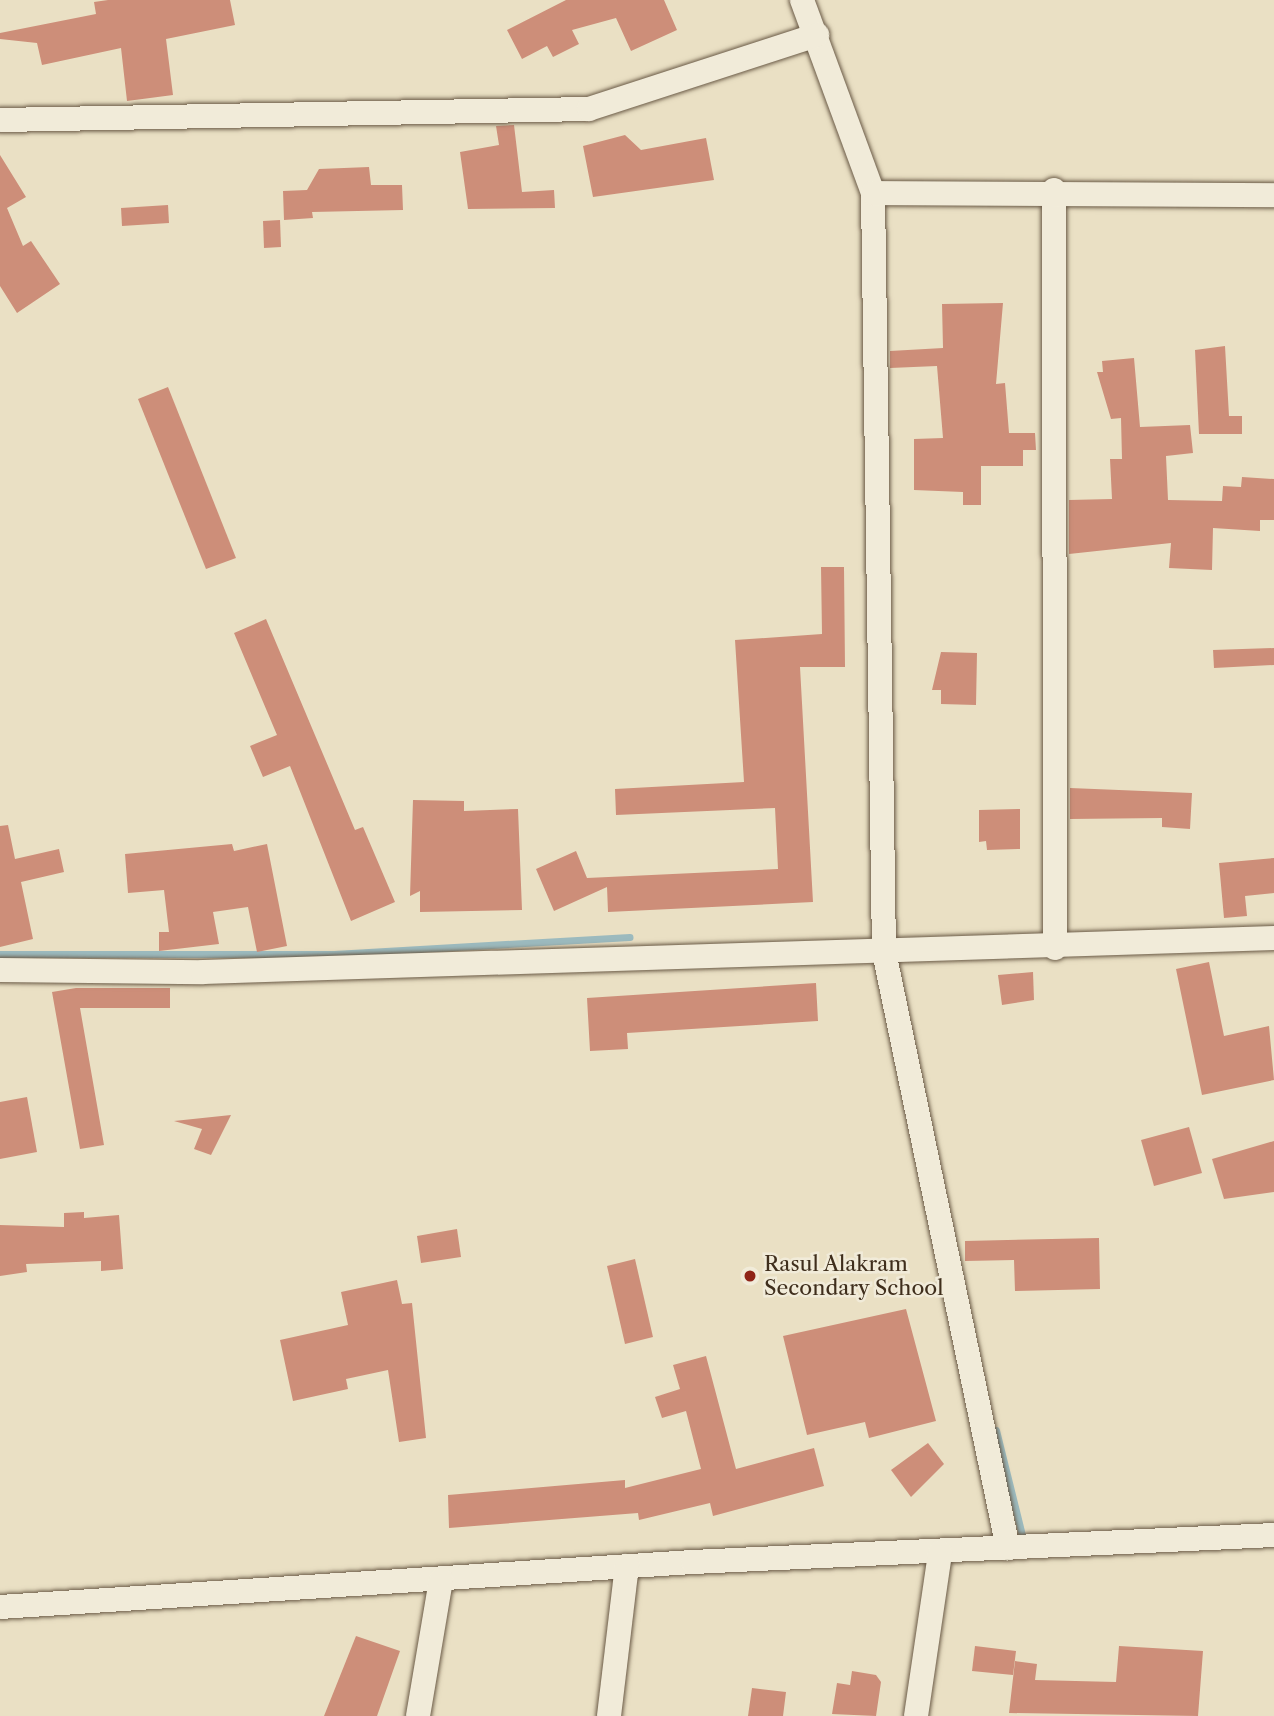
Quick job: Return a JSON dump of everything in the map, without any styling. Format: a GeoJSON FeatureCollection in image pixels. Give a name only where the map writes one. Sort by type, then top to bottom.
{"type":"FeatureCollection","features":[{"type":"Feature","properties":{"kind":"street"},"geometry":{"type":"LineString","coordinates":[[802,0],[873,193],[884,952],[1008,1548]]}},
{"type":"Feature","properties":{"kind":"street"},"geometry":{"type":"LineString","coordinates":[[0,120],[589,108],[817,35]]}},
{"type":"Feature","properties":{"kind":"street"},"geometry":{"type":"LineString","coordinates":[[873,193],[1055,190],[1274,195]]}},
{"type":"Feature","properties":{"kind":"street"},"geometry":{"type":"LineString","coordinates":[[1055,190],[1055,948]]}},
{"type":"Feature","properties":{"kind":"street"},"geometry":{"type":"LineString","coordinates":[[0,970],[203,972],[884,952],[1273,944]]}},
{"type":"Feature","properties":{"kind":"street"},"geometry":{"type":"LineString","coordinates":[[0,1607],[627,1566],[1274,1535]]}},
{"type":"Feature","properties":{"kind":"street"},"geometry":{"type":"LineString","coordinates":[[916,1716],[940,1553]]}},
{"type":"Feature","properties":{"kind":"street"},"geometry":{"type":"LineString","coordinates":[[608,1716],[627,1566]]}},
{"type":"Feature","properties":{"kind":"street"},"geometry":{"type":"LineString","coordinates":[[418,1716],[441,1580]]}},
{"type":"Feature","properties":{"kind":"building"},"geometry":{"type":"Polygon","coordinates":[[[230,0],[235,25],[166,39],[173,95],[127,101],[121,48],[42,65],[37,43],[0,39],[0,33],[96,14],[94,2],[230,0]]]}},
{"type":"Feature","properties":{"kind":"building"},"geometry":{"type":"Polygon","coordinates":[[[566,0],[664,0],[677,30],[631,51],[616,18],[572,30],[579,44],[553,57],[547,46],[522,59],[507,30],[566,0]]]}},
{"type":"Feature","properties":{"kind":"building"},"geometry":{"type":"Polygon","coordinates":[[[514,125],[522,192],[554,190],[555,208],[468,209],[460,152],[499,145],[496,126],[514,125]]]}},
{"type":"Feature","properties":{"kind":"building"},"geometry":{"type":"Polygon","coordinates":[[[625,135],[641,150],[706,138],[714,180],[593,197],[583,146],[625,135]]]}},
{"type":"Feature","properties":{"kind":"building"},"geometry":{"type":"Polygon","coordinates":[[[0,155],[26,197],[7,208],[23,246],[31,241],[60,284],[17,313],[0,286],[0,155]]]}},
{"type":"Feature","properties":{"kind":"building"},"geometry":{"type":"Polygon","coordinates":[[[369,167],[371,185],[402,185],[403,210],[312,212],[313,218],[284,220],[283,191],[307,190],[319,169],[369,167]]]}},
{"type":"Feature","properties":{"kind":"building"},"geometry":{"type":"Polygon","coordinates":[[[168,205],[169,223],[122,226],[121,208],[168,205]]]}},
{"type":"Feature","properties":{"kind":"building"},"geometry":{"type":"Polygon","coordinates":[[[280,220],[281,247],[264,248],[263,221],[280,220]]]}},
{"type":"Feature","properties":{"kind":"building"},"geometry":{"type":"Polygon","coordinates":[[[1003,303],[996,384],[1005,383],[1009,433],[1035,433],[1036,450],[1023,450],[1023,466],[981,466],[981,505],[963,505],[963,492],[914,490],[914,439],[943,438],[937,366],[890,368],[890,351],[943,348],[942,304],[1003,303]]]}},
{"type":"Feature","properties":{"kind":"building"},"geometry":{"type":"Polygon","coordinates":[[[1225,346],[1229,416],[1242,416],[1242,434],[1199,434],[1195,350],[1225,346]]]}},
{"type":"Feature","properties":{"kind":"building"},"geometry":{"type":"Polygon","coordinates":[[[1134,358],[1140,427],[1190,425],[1193,453],[1166,456],[1168,500],[1222,501],[1223,486],[1241,487],[1242,477],[1274,479],[1274,520],[1260,520],[1260,531],[1213,528],[1212,570],[1169,568],[1171,543],[1069,554],[1069,500],[1112,499],[1110,459],[1122,459],[1121,418],[1111,419],[1097,372],[1103,372],[1102,361],[1134,358]]]}},
{"type":"Feature","properties":{"kind":"building"},"geometry":{"type":"Polygon","coordinates":[[[168,387],[236,558],[206,569],[138,399],[168,387]]]}},
{"type":"Feature","properties":{"kind":"building"},"geometry":{"type":"Polygon","coordinates":[[[821,567],[844,567],[845,667],[800,667],[813,902],[608,912],[607,887],[554,911],[536,869],[576,851],[587,878],[778,869],[775,808],[616,815],[615,789],[744,782],[735,640],[822,634],[821,567]]]}},
{"type":"Feature","properties":{"kind":"building"},"geometry":{"type":"Polygon","coordinates":[[[266,619],[355,830],[363,827],[395,902],[351,921],[290,766],[263,777],[250,746],[277,735],[234,633],[266,619]]]}},
{"type":"Feature","properties":{"kind":"building"},"geometry":{"type":"Polygon","coordinates":[[[1274,648],[1274,665],[1214,668],[1213,650],[1274,648]]]}},
{"type":"Feature","properties":{"kind":"building"},"geometry":{"type":"Polygon","coordinates":[[[941,652],[977,653],[976,705],[941,704],[941,690],[932,690],[941,652]]]}},
{"type":"Feature","properties":{"kind":"building"},"geometry":{"type":"Polygon","coordinates":[[[1070,788],[1192,793],[1190,829],[1162,827],[1162,818],[1070,819],[1070,788]]]}},
{"type":"Feature","properties":{"kind":"building"},"geometry":{"type":"Polygon","coordinates":[[[413,800],[464,801],[464,811],[518,809],[522,910],[420,912],[420,891],[410,896],[413,800]]]}},
{"type":"Feature","properties":{"kind":"building"},"geometry":{"type":"Polygon","coordinates":[[[1020,809],[1020,849],[987,850],[986,841],[979,842],[979,810],[1020,809]]]}},
{"type":"Feature","properties":{"kind":"building"},"geometry":{"type":"Polygon","coordinates":[[[8,825],[15,859],[59,849],[64,872],[21,882],[33,939],[0,947],[0,826],[8,825]]]}},
{"type":"Feature","properties":{"kind":"building"},"geometry":{"type":"Polygon","coordinates":[[[232,844],[234,851],[267,844],[287,946],[257,952],[248,907],[213,912],[219,944],[159,951],[159,932],[169,932],[164,890],[128,893],[125,854],[232,844]]]}},
{"type":"Feature","properties":{"kind":"building"},"geometry":{"type":"Polygon","coordinates":[[[1274,858],[1274,893],[1245,896],[1247,916],[1224,918],[1219,863],[1274,858]]]}},
{"type":"Feature","properties":{"kind":"building"},"geometry":{"type":"Polygon","coordinates":[[[1209,962],[1224,1036],[1269,1026],[1274,1080],[1202,1095],[1176,969],[1209,962]]]}},
{"type":"Feature","properties":{"kind":"building"},"geometry":{"type":"Polygon","coordinates":[[[1033,972],[1034,1000],[1002,1005],[998,975],[1033,972]]]}},
{"type":"Feature","properties":{"kind":"building"},"geometry":{"type":"Polygon","coordinates":[[[816,983],[818,1021],[627,1033],[628,1049],[590,1051],[587,998],[816,983]]]}},
{"type":"Feature","properties":{"kind":"building"},"geometry":{"type":"Polygon","coordinates":[[[76,988],[170,988],[170,1008],[80,1008],[104,1145],[80,1149],[52,992],[76,988]]]}},
{"type":"Feature","properties":{"kind":"building"},"geometry":{"type":"Polygon","coordinates":[[[27,1097],[37,1152],[0,1159],[0,1102],[27,1097]]]}},
{"type":"Feature","properties":{"kind":"building"},"geometry":{"type":"Polygon","coordinates":[[[231,1115],[211,1155],[194,1149],[202,1129],[174,1121],[231,1115]]]}},
{"type":"Feature","properties":{"kind":"building"},"geometry":{"type":"Polygon","coordinates":[[[1189,1127],[1202,1173],[1154,1186],[1141,1140],[1189,1127]]]}},
{"type":"Feature","properties":{"kind":"building"},"geometry":{"type":"Polygon","coordinates":[[[1274,1141],[1274,1192],[1224,1199],[1212,1159],[1274,1141]]]}},
{"type":"Feature","properties":{"kind":"building"},"geometry":{"type":"Polygon","coordinates":[[[84,1212],[84,1218],[119,1215],[123,1269],[101,1271],[101,1261],[26,1264],[27,1272],[0,1276],[0,1225],[64,1227],[64,1213],[84,1212]]]}},
{"type":"Feature","properties":{"kind":"building"},"geometry":{"type":"Polygon","coordinates":[[[457,1229],[461,1257],[421,1263],[417,1236],[457,1229]]]}},
{"type":"Feature","properties":{"kind":"building"},"geometry":{"type":"Polygon","coordinates":[[[1099,1238],[1100,1289],[1015,1291],[1014,1260],[965,1261],[965,1241],[1099,1238]]]}},
{"type":"Feature","properties":{"kind":"building"},"geometry":{"type":"Polygon","coordinates":[[[635,1259],[653,1337],[625,1344],[607,1266],[635,1259]]]}},
{"type":"Feature","properties":{"kind":"building"},"geometry":{"type":"Polygon","coordinates":[[[397,1280],[402,1304],[412,1303],[426,1438],[399,1442],[388,1370],[346,1379],[348,1389],[293,1401],[280,1340],[348,1325],[341,1292],[397,1280]]]}},
{"type":"Feature","properties":{"kind":"building"},"geometry":{"type":"Polygon","coordinates":[[[906,1309],[936,1421],[869,1438],[865,1422],[807,1435],[783,1336],[906,1309]]]}},
{"type":"Feature","properties":{"kind":"building"},"geometry":{"type":"Polygon","coordinates":[[[706,1356],[736,1469],[814,1448],[824,1486],[713,1516],[710,1503],[639,1520],[638,1513],[449,1528],[448,1495],[625,1480],[625,1488],[701,1469],[686,1411],[662,1418],[655,1397],[680,1389],[673,1365],[706,1356]]]}},
{"type":"Feature","properties":{"kind":"building"},"geometry":{"type":"Polygon","coordinates":[[[928,1443],[944,1464],[911,1497],[891,1470],[928,1443]]]}},
{"type":"Feature","properties":{"kind":"building"},"geometry":{"type":"Polygon","coordinates":[[[356,1636],[400,1651],[377,1716],[324,1716],[356,1636]]]}},
{"type":"Feature","properties":{"kind":"building"},"geometry":{"type":"Polygon","coordinates":[[[975,1646],[1016,1651],[1013,1675],[972,1671],[975,1646]]]}},
{"type":"Feature","properties":{"kind":"building"},"geometry":{"type":"Polygon","coordinates":[[[1119,1646],[1203,1651],[1198,1716],[1009,1713],[1015,1661],[1037,1664],[1035,1680],[1116,1682],[1119,1646]]]}},
{"type":"Feature","properties":{"kind":"building"},"geometry":{"type":"Polygon","coordinates":[[[852,1671],[876,1675],[881,1682],[876,1716],[832,1714],[837,1683],[850,1685],[852,1671]]]}},
{"type":"Feature","properties":{"kind":"building"},"geometry":{"type":"Polygon","coordinates":[[[752,1688],[786,1692],[783,1716],[748,1716],[752,1688]]]}},
{"type":"Feature","properties":{"kind":"waterway"},"geometry":{"type":"LineString","coordinates":[[0,954],[334,954],[630,937]]}},
{"type":"Feature","properties":{"kind":"waterway"},"geometry":{"type":"LineString","coordinates":[[996,1430],[1022,1535]]}},
{"type":"Feature","properties":{"kind":"place","name":"Rasul Alakram Secondary School"},"geometry":{"type":"Point","coordinates":[750,1276]}}]}
